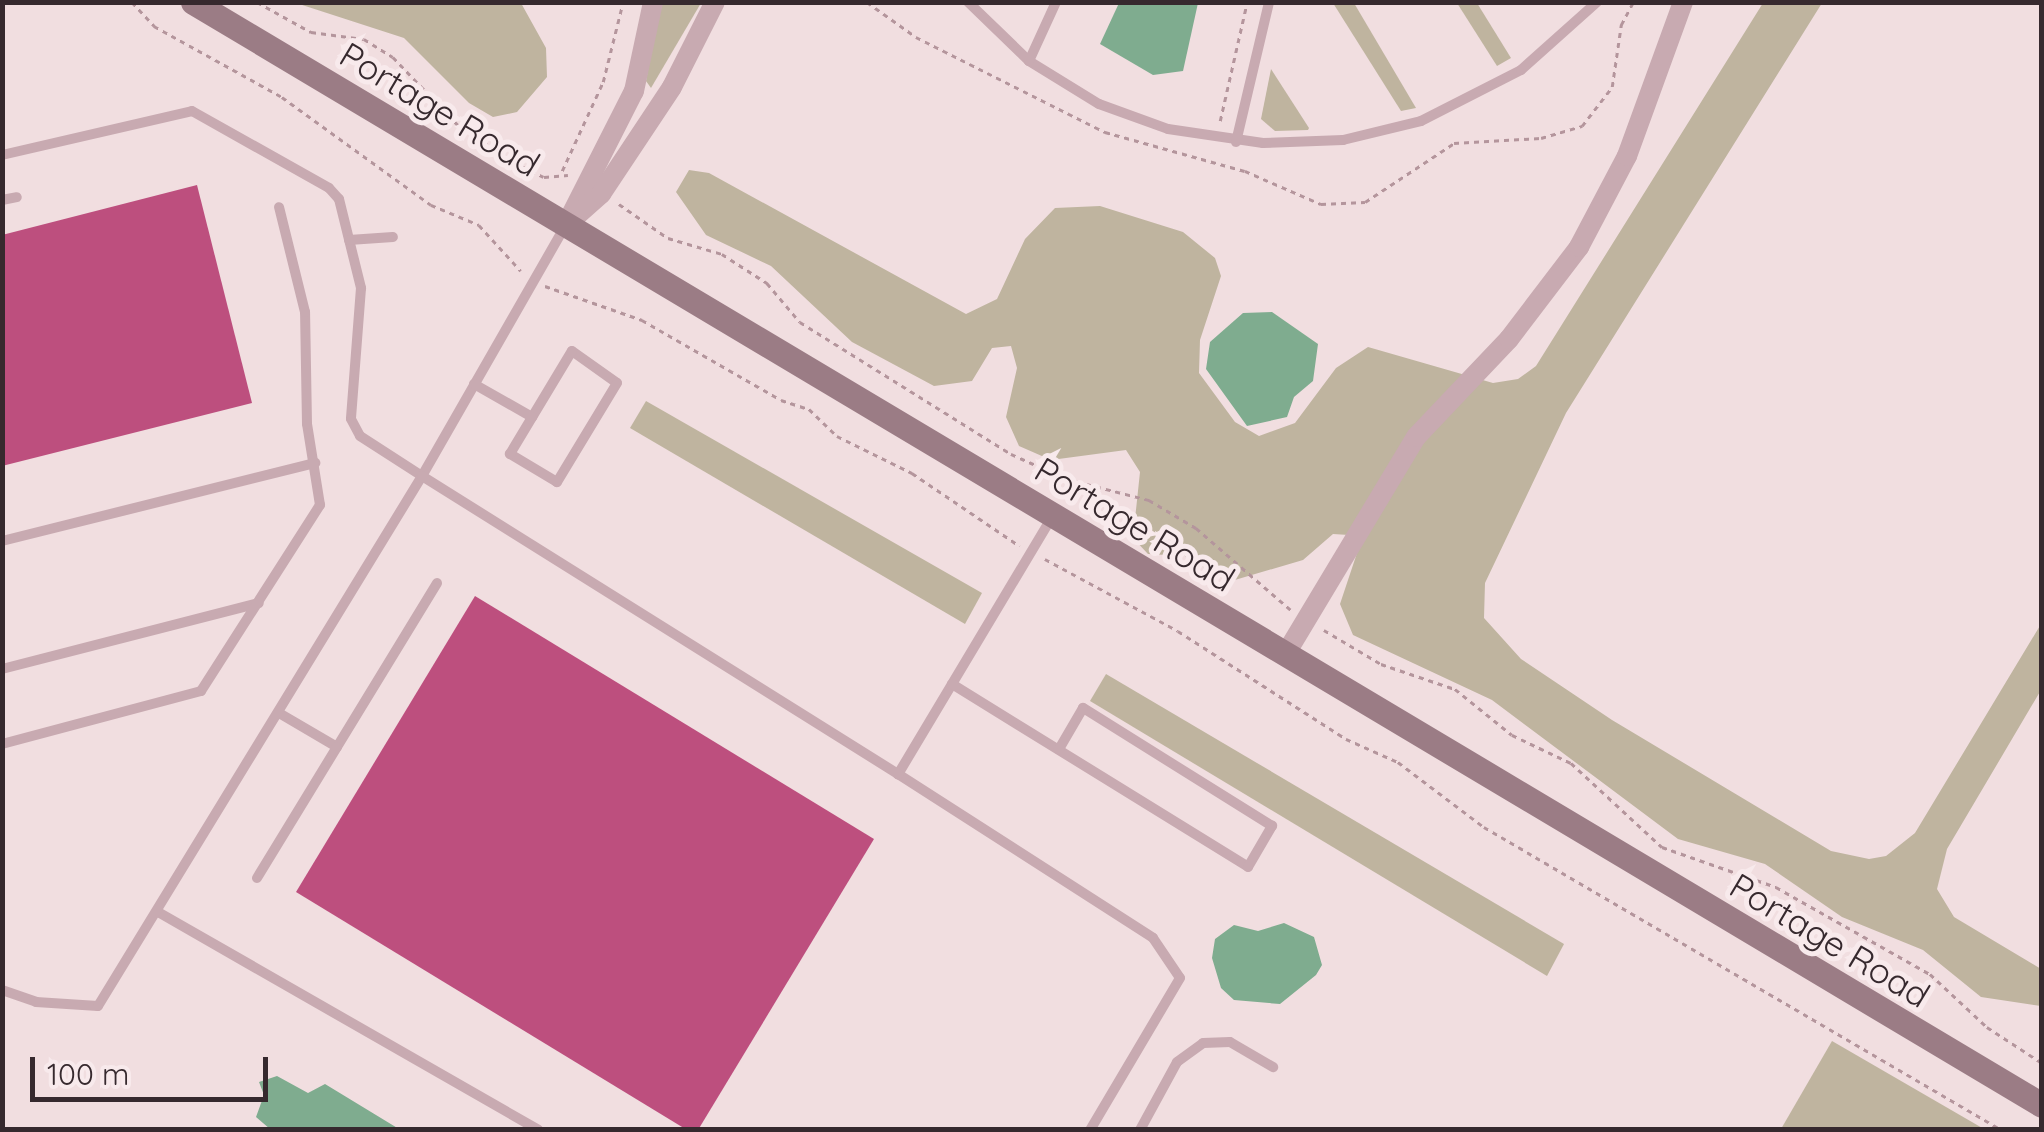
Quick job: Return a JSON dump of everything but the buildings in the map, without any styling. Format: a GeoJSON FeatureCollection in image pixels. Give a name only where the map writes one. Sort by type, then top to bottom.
{"type":"FeatureCollection","features":[{"type":"Feature","properties":{"kind":"main road","name":"Portage Road"},"geometry":{"type":"LineString","coordinates":[[193,2],[2042,1106]]}},
{"type":"Feature","properties":{"kind":"street"},"geometry":{"type":"LineString","coordinates":[[566,225],[634,91],[653,2]]}},
{"type":"Feature","properties":{"kind":"street"},"geometry":{"type":"LineString","coordinates":[[566,225],[601,194],[672,86],[715,2]]}},
{"type":"Feature","properties":{"kind":"street"},"geometry":{"type":"LineString","coordinates":[[1285,654],[1416,436],[1508,339],[1578,246],[1626,156],[1683,2]]}},
{"type":"Feature","properties":{"kind":"lane"},"geometry":{"type":"LineString","coordinates":[[968,2],[1029,61],[1099,104],[1168,129],[1236,142],[1343,140],[1421,120],[1521,70],[1597,2]]}},
{"type":"Feature","properties":{"kind":"lane"},"geometry":{"type":"LineString","coordinates":[[1029,61],[1056,2]]}},
{"type":"Feature","properties":{"kind":"lane"},"geometry":{"type":"LineString","coordinates":[[1236,142],[1269,2]]}},
{"type":"Feature","properties":{"kind":"lane"},"geometry":{"type":"LineString","coordinates":[[2,155],[192,111],[329,188],[339,199],[361,288],[351,420],[360,436],[1153,938],[1180,978],[1090,1130]]}},
{"type":"Feature","properties":{"kind":"lane"},"geometry":{"type":"LineString","coordinates":[[2,200],[17,197]]}},
{"type":"Feature","properties":{"kind":"lane"},"geometry":{"type":"LineString","coordinates":[[2,744],[190,697],[218,671],[320,505],[307,424],[305,312],[280,207]]}},
{"type":"Feature","properties":{"kind":"lane"},"geometry":{"type":"LineString","coordinates":[[2,990],[36,1002],[98,1006],[422,476],[566,225]]}},
{"type":"Feature","properties":{"kind":"lane"},"geometry":{"type":"LineString","coordinates":[[349,240],[393,237]]}},
{"type":"Feature","properties":{"kind":"lane"},"geometry":{"type":"LineString","coordinates":[[572,351],[617,378],[557,482],[510,454],[532,417],[572,351]]}},
{"type":"Feature","properties":{"kind":"lane"},"geometry":{"type":"LineString","coordinates":[[474,384],[532,417]]}},
{"type":"Feature","properties":{"kind":"lane"},"geometry":{"type":"LineString","coordinates":[[2,541],[316,463]]}},
{"type":"Feature","properties":{"kind":"lane"},"geometry":{"type":"LineString","coordinates":[[898,774],[1028,550],[1052,516]]}},
{"type":"Feature","properties":{"kind":"lane"},"geometry":{"type":"LineString","coordinates":[[257,878],[437,583]]}},
{"type":"Feature","properties":{"kind":"lane"},"geometry":{"type":"LineString","coordinates":[[2,668],[259,603]]}},
{"type":"Feature","properties":{"kind":"lane"},"geometry":{"type":"LineString","coordinates":[[952,684],[1248,867],[1272,826],[1082,708],[1059,749]]}},
{"type":"Feature","properties":{"kind":"lane"},"geometry":{"type":"LineString","coordinates":[[278,713],[337,746]]}},
{"type":"Feature","properties":{"kind":"lane"},"geometry":{"type":"LineString","coordinates":[[158,912],[538,1130]]}},
{"type":"Feature","properties":{"kind":"lane"},"geometry":{"type":"LineString","coordinates":[[1140,1130],[1177,1062],[1203,1043],[1230,1042],[1273,1067]]}},
{"type":"Feature","properties":{"kind":"path"},"geometry":{"type":"LineString","coordinates":[[132,2],[154,26],[282,96],[432,206],[479,225],[506,262],[564,298],[642,320],[781,400],[810,409],[837,436],[912,473],[1028,550],[1178,631],[1346,738],[1398,762],[1484,827],[2002,1130]]}},
{"type":"Feature","properties":{"kind":"path"},"geometry":{"type":"LineString","coordinates":[[256,2],[311,32],[364,39],[393,57],[420,91],[472,134],[544,177],[561,172],[585,184]]}},
{"type":"Feature","properties":{"kind":"path"},"geometry":{"type":"LineString","coordinates":[[561,172],[603,82],[622,2]]}},
{"type":"Feature","properties":{"kind":"path"},"geometry":{"type":"LineString","coordinates":[[1219,128],[1247,2]]}},
{"type":"Feature","properties":{"kind":"path"},"geometry":{"type":"LineString","coordinates":[[1408,178],[1454,143],[1541,138],[1582,126],[1612,88],[1621,26],[1633,2]]}},
{"type":"Feature","properties":{"kind":"path"},"geometry":{"type":"LineString","coordinates":[[1018,86],[1026,75]]}},
{"type":"Feature","properties":{"kind":"path"},"geometry":{"type":"LineString","coordinates":[[1213,162],[1215,148]]}},
{"type":"Feature","properties":{"kind":"shaded area"},"geometry":{"type":"Polygon","coordinates":[[[296,3],[521,3],[546,48],[547,77],[517,112],[493,117],[469,103],[404,38],[296,3]]]}},
{"type":"Feature","properties":{"kind":"shaded area"},"geometry":{"type":"Polygon","coordinates":[[[660,3],[701,3],[651,88],[646,81],[660,3]]]}},
{"type":"Feature","properties":{"kind":"shaded area"},"geometry":{"type":"Polygon","coordinates":[[[1119,3],[1198,3],[1183,71],[1153,75],[1100,44],[1119,3]]]}},
{"type":"Feature","properties":{"kind":"shaded area"},"geometry":{"type":"Polygon","coordinates":[[[1333,3],[1354,3],[1416,108],[1401,111],[1333,3]]]}},
{"type":"Feature","properties":{"kind":"shaded area"},"geometry":{"type":"Polygon","coordinates":[[[1457,3],[1477,3],[1511,58],[1497,66],[1457,3]]]}},
{"type":"Feature","properties":{"kind":"shaded area"},"geometry":{"type":"Polygon","coordinates":[[[1763,3],[1822,3],[1566,413],[1485,583],[1484,618],[1521,659],[1612,720],[1831,851],[1869,859],[1886,856],[1915,833],[2041,624],[2041,690],[1947,849],[1937,889],[1954,917],[2041,969],[2041,1006],[1981,997],[1923,950],[1842,917],[1765,864],[1678,839],[1492,700],[1353,635],[1340,604],[1357,553],[1349,535],[1333,534],[1303,560],[1228,582],[1185,556],[1148,554],[1133,538],[1140,472],[1126,450],[1051,460],[1019,446],[1006,417],[1017,368],[1011,346],[992,348],[972,381],[934,386],[852,342],[771,266],[706,235],[676,192],[689,170],[709,173],[966,314],[997,299],[1025,239],[1055,208],[1100,206],[1183,232],[1215,258],[1221,276],[1200,340],[1199,373],[1235,422],[1259,436],[1295,423],[1336,368],[1368,347],[1493,383],[1518,379],[1536,366],[1763,3]]]}},
{"type":"Feature","properties":{"kind":"shaded area"},"geometry":{"type":"Polygon","coordinates":[[[1271,69],[1308,130],[1275,131],[1261,119],[1271,69]]]}},
{"type":"Feature","properties":{"kind":"shaded area"},"geometry":{"type":"Polygon","coordinates":[[[1272,312],[1318,344],[1313,381],[1294,397],[1287,417],[1247,426],[1206,369],[1210,342],[1243,313],[1272,312]]]}},
{"type":"Feature","properties":{"kind":"shaded area"},"geometry":{"type":"Polygon","coordinates":[[[646,401],[982,593],[965,624],[630,428],[646,401]]]}},
{"type":"Feature","properties":{"kind":"shaded area"},"geometry":{"type":"Polygon","coordinates":[[[1106,674],[1564,944],[1547,976],[1090,701],[1106,674]]]}},
{"type":"Feature","properties":{"kind":"shaded area"},"geometry":{"type":"Polygon","coordinates":[[[1284,923],[1314,937],[1322,965],[1316,975],[1280,1004],[1234,1000],[1221,988],[1212,958],[1215,939],[1234,925],[1258,931],[1284,923]]]}},
{"type":"Feature","properties":{"kind":"shaded area"},"geometry":{"type":"Polygon","coordinates":[[[1832,1041],[1984,1129],[1781,1129],[1832,1041]]]}},
{"type":"Feature","properties":{"kind":"shaded area"},"geometry":{"type":"Polygon","coordinates":[[[277,1076],[308,1093],[325,1084],[399,1129],[270,1129],[256,1117],[264,1095],[259,1082],[277,1076]]]}}]}
